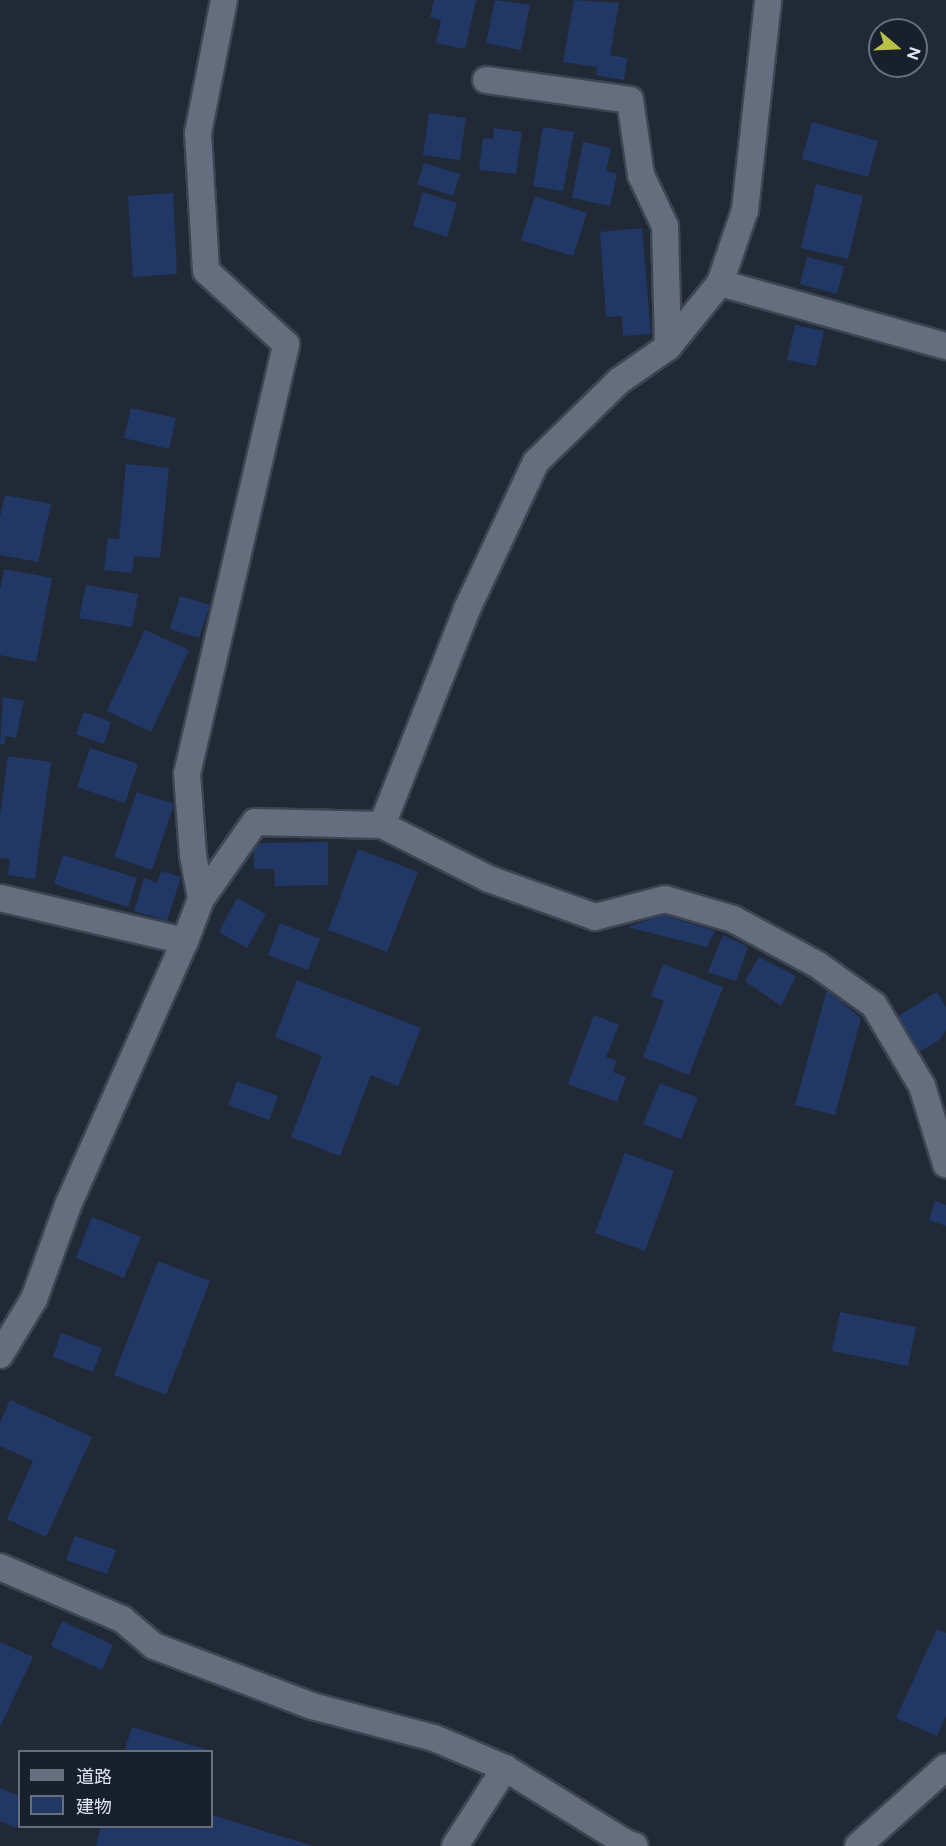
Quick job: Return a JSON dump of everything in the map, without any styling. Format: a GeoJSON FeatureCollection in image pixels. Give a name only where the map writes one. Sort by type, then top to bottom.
{"type":"FeatureCollection","features":[{"type":"Feature","properties":{"kind":"street"},"geometry":{"type":"LineString","coordinates":[[201,898],[193,855],[187,774],[286,344],[206,272],[198,133],[224,0]]}},
{"type":"Feature","properties":{"kind":"street"},"geometry":{"type":"LineString","coordinates":[[382,825],[467,609],[536,462],[619,381],[668,347],[720,284],[745,210],[768,0]]}},
{"type":"Feature","properties":{"kind":"street"},"geometry":{"type":"LineString","coordinates":[[486,80],[630,100],[641,175],[664,226],[668,347]]}},
{"type":"Feature","properties":{"kind":"street"},"geometry":{"type":"LineString","coordinates":[[720,284],[946,346]]}},
{"type":"Feature","properties":{"kind":"street"},"geometry":{"type":"LineString","coordinates":[[0,1355],[34,1299],[68,1205],[186,941],[201,898],[255,822],[382,825],[489,879],[595,917],[665,899],[733,919],[818,966],[874,1005],[922,1086],[946,1164]]}},
{"type":"Feature","properties":{"kind":"street"},"geometry":{"type":"LineString","coordinates":[[0,898],[186,941]]}},
{"type":"Feature","properties":{"kind":"street"},"geometry":{"type":"LineString","coordinates":[[0,1567],[122,1618],[154,1646],[312,1706],[434,1738],[506,1768],[626,1844],[635,1846]]}},
{"type":"Feature","properties":{"kind":"street"},"geometry":{"type":"LineString","coordinates":[[858,1846],[946,1767]]}},
{"type":"Feature","properties":{"kind":"street"},"geometry":{"type":"LineString","coordinates":[[455,1846],[506,1768]]}},
{"type":"Feature","properties":{"kind":"building"},"geometry":{"type":"Polygon","coordinates":[[[434,0],[476,0],[465,49],[436,43],[441,20],[430,17],[434,0]]]}},
{"type":"Feature","properties":{"kind":"building"},"geometry":{"type":"Polygon","coordinates":[[[495,0],[530,5],[521,50],[486,43],[495,0]]]}},
{"type":"Feature","properties":{"kind":"building"},"geometry":{"type":"Polygon","coordinates":[[[574,0],[619,3],[610,55],[627,58],[624,80],[596,75],[597,67],[563,62],[574,0]]]}},
{"type":"Feature","properties":{"kind":"building"},"geometry":{"type":"Polygon","coordinates":[[[429,113],[466,118],[460,160],[423,155],[429,113]]]}},
{"type":"Feature","properties":{"kind":"building"},"geometry":{"type":"Polygon","coordinates":[[[812,122],[878,141],[868,177],[802,159],[812,122]]]}},
{"type":"Feature","properties":{"kind":"building"},"geometry":{"type":"Polygon","coordinates":[[[543,127],[574,132],[563,191],[533,186],[543,127]]]}},
{"type":"Feature","properties":{"kind":"building"},"geometry":{"type":"Polygon","coordinates":[[[494,128],[522,132],[516,174],[479,170],[483,138],[493,139],[494,128]]]}},
{"type":"Feature","properties":{"kind":"building"},"geometry":{"type":"Polygon","coordinates":[[[583,142],[611,148],[606,171],[617,174],[610,206],[572,198],[583,142]]]}},
{"type":"Feature","properties":{"kind":"building"},"geometry":{"type":"Polygon","coordinates":[[[424,163],[460,174],[453,196],[417,184],[424,163]]]}},
{"type":"Feature","properties":{"kind":"building"},"geometry":{"type":"Polygon","coordinates":[[[816,184],[863,196],[848,259],[801,248],[816,184]]]}},
{"type":"Feature","properties":{"kind":"building"},"geometry":{"type":"Polygon","coordinates":[[[423,192],[457,203],[447,237],[413,226],[423,192]]]}},
{"type":"Feature","properties":{"kind":"building"},"geometry":{"type":"Polygon","coordinates":[[[173,193],[177,274],[133,277],[128,196],[173,193]]]}},
{"type":"Feature","properties":{"kind":"building"},"geometry":{"type":"Polygon","coordinates":[[[535,196],[587,213],[573,256],[521,240],[535,196]]]}},
{"type":"Feature","properties":{"kind":"building"},"geometry":{"type":"Polygon","coordinates":[[[642,228],[651,334],[623,336],[622,316],[606,317],[600,232],[642,228]]]}},
{"type":"Feature","properties":{"kind":"building"},"geometry":{"type":"Polygon","coordinates":[[[807,257],[844,266],[837,294],[800,284],[807,257]]]}},
{"type":"Feature","properties":{"kind":"building"},"geometry":{"type":"Polygon","coordinates":[[[795,325],[824,331],[816,366],[787,360],[795,325]]]}},
{"type":"Feature","properties":{"kind":"building"},"geometry":{"type":"Polygon","coordinates":[[[131,408],[176,418],[169,449],[124,438],[131,408]]]}},
{"type":"Feature","properties":{"kind":"building"},"geometry":{"type":"Polygon","coordinates":[[[126,464],[169,468],[160,558],[134,556],[132,573],[104,570],[108,538],[119,539],[126,464]]]}},
{"type":"Feature","properties":{"kind":"building"},"geometry":{"type":"Polygon","coordinates":[[[5,495],[51,504],[38,562],[0,555],[0,517],[5,495]]]}},
{"type":"Feature","properties":{"kind":"building"},"geometry":{"type":"Polygon","coordinates":[[[4,569],[52,578],[36,662],[0,655],[0,591],[4,569]]]}},
{"type":"Feature","properties":{"kind":"building"},"geometry":{"type":"Polygon","coordinates":[[[86,585],[138,594],[132,627],[79,618],[86,585]]]}},
{"type":"Feature","properties":{"kind":"building"},"geometry":{"type":"Polygon","coordinates":[[[180,596],[210,605],[199,638],[170,629],[180,596]]]}},
{"type":"Feature","properties":{"kind":"building"},"geometry":{"type":"Polygon","coordinates":[[[145,630],[189,650],[151,732],[107,711],[145,630]]]}},
{"type":"Feature","properties":{"kind":"building"},"geometry":{"type":"Polygon","coordinates":[[[3,697],[24,701],[16,738],[5,736],[4,745],[0,744],[3,697]]]}},
{"type":"Feature","properties":{"kind":"building"},"geometry":{"type":"Polygon","coordinates":[[[84,712],[111,722],[104,744],[76,734],[84,712]]]}},
{"type":"Feature","properties":{"kind":"building"},"geometry":{"type":"Polygon","coordinates":[[[90,748],[138,764],[125,803],[77,787],[90,748]]]}},
{"type":"Feature","properties":{"kind":"building"},"geometry":{"type":"Polygon","coordinates":[[[8,756],[51,762],[35,879],[8,875],[10,859],[0,858],[0,816],[8,756]]]}},
{"type":"Feature","properties":{"kind":"building"},"geometry":{"type":"Polygon","coordinates":[[[137,792],[174,804],[152,870],[114,857],[137,792]]]}},
{"type":"Feature","properties":{"kind":"building"},"geometry":{"type":"Polygon","coordinates":[[[328,842],[328,885],[275,886],[274,869],[254,869],[254,843],[328,842]]]}},
{"type":"Feature","properties":{"kind":"building"},"geometry":{"type":"Polygon","coordinates":[[[358,849],[418,872],[387,952],[328,930],[358,849]]]}},
{"type":"Feature","properties":{"kind":"building"},"geometry":{"type":"Polygon","coordinates":[[[63,855],[137,878],[128,907],[54,884],[63,855]]]}},
{"type":"Feature","properties":{"kind":"building"},"geometry":{"type":"Polygon","coordinates":[[[161,871],[181,877],[167,921],[134,911],[144,878],[157,883],[161,871]]]}},
{"type":"Feature","properties":{"kind":"building"},"geometry":{"type":"Polygon","coordinates":[[[237,898],[266,914],[247,948],[219,932],[237,898]]]}},
{"type":"Feature","properties":{"kind":"building"},"geometry":{"type":"Polygon","coordinates":[[[663,915],[715,931],[707,947],[627,927],[663,915]]]}},
{"type":"Feature","properties":{"kind":"building"},"geometry":{"type":"Polygon","coordinates":[[[280,923],[320,939],[308,970],[268,955],[280,923]]]}},
{"type":"Feature","properties":{"kind":"building"},"geometry":{"type":"Polygon","coordinates":[[[723,935],[748,947],[736,981],[708,972],[723,935]]]}},
{"type":"Feature","properties":{"kind":"building"},"geometry":{"type":"Polygon","coordinates":[[[759,957],[796,976],[781,1006],[745,981],[759,957]]]}},
{"type":"Feature","properties":{"kind":"building"},"geometry":{"type":"Polygon","coordinates":[[[663,964],[723,987],[689,1075],[643,1057],[664,1001],[651,996],[663,964]]]}},
{"type":"Feature","properties":{"kind":"building"},"geometry":{"type":"Polygon","coordinates":[[[297,980],[421,1028],[398,1086],[371,1075],[340,1156],[291,1137],[322,1056],[275,1037],[297,980]]]}},
{"type":"Feature","properties":{"kind":"building"},"geometry":{"type":"Polygon","coordinates":[[[827,990],[861,1018],[835,1115],[795,1105],[827,990]]]}},
{"type":"Feature","properties":{"kind":"building"},"geometry":{"type":"Polygon","coordinates":[[[937,992],[946,1007],[946,1031],[939,1040],[914,1055],[892,1020],[937,992]]]}},
{"type":"Feature","properties":{"kind":"building"},"geometry":{"type":"Polygon","coordinates":[[[594,1015],[619,1025],[606,1057],[617,1061],[613,1072],[626,1077],[617,1102],[568,1084],[594,1015]]]}},
{"type":"Feature","properties":{"kind":"building"},"geometry":{"type":"Polygon","coordinates":[[[237,1081],[278,1096],[269,1120],[228,1105],[237,1081]]]}},
{"type":"Feature","properties":{"kind":"building"},"geometry":{"type":"Polygon","coordinates":[[[660,1083],[698,1098],[681,1139],[643,1124],[660,1083]]]}},
{"type":"Feature","properties":{"kind":"building"},"geometry":{"type":"Polygon","coordinates":[[[625,1153],[674,1171],[645,1251],[595,1233],[625,1153]]]}},
{"type":"Feature","properties":{"kind":"building"},"geometry":{"type":"Polygon","coordinates":[[[935,1201],[946,1205],[946,1226],[929,1220],[935,1201]]]}},
{"type":"Feature","properties":{"kind":"building"},"geometry":{"type":"Polygon","coordinates":[[[92,1217],[141,1237],[124,1278],[76,1258],[92,1217]]]}},
{"type":"Feature","properties":{"kind":"building"},"geometry":{"type":"Polygon","coordinates":[[[158,1261],[210,1281],[166,1395],[114,1375],[158,1261]]]}},
{"type":"Feature","properties":{"kind":"building"},"geometry":{"type":"Polygon","coordinates":[[[840,1312],[916,1327],[908,1366],[832,1351],[840,1312]]]}},
{"type":"Feature","properties":{"kind":"building"},"geometry":{"type":"Polygon","coordinates":[[[61,1333],[102,1348],[93,1372],[53,1357],[61,1333]]]}},
{"type":"Feature","properties":{"kind":"building"},"geometry":{"type":"Polygon","coordinates":[[[10,1400],[92,1437],[46,1537],[7,1519],[33,1461],[0,1446],[0,1423],[10,1400]]]}},
{"type":"Feature","properties":{"kind":"building"},"geometry":{"type":"Polygon","coordinates":[[[75,1536],[116,1550],[107,1574],[66,1560],[75,1536]]]}},
{"type":"Feature","properties":{"kind":"building"},"geometry":{"type":"Polygon","coordinates":[[[62,1621],[113,1645],[102,1670],[51,1646],[62,1621]]]}},
{"type":"Feature","properties":{"kind":"building"},"geometry":{"type":"Polygon","coordinates":[[[937,1629],[946,1633],[946,1716],[937,1736],[896,1718],[937,1629]]]}},
{"type":"Feature","properties":{"kind":"building"},"geometry":{"type":"Polygon","coordinates":[[[0,1642],[33,1657],[0,1727],[0,1642]]]}},
{"type":"Feature","properties":{"kind":"building"},"geometry":{"type":"Polygon","coordinates":[[[132,1727],[208,1750],[125,1750],[132,1727]]]}},
{"type":"Feature","properties":{"kind":"building"},"geometry":{"type":"Polygon","coordinates":[[[0,1788],[18,1795],[18,1824],[16,1828],[0,1821],[0,1788]]]}},
{"type":"Feature","properties":{"kind":"building"},"geometry":{"type":"Polygon","coordinates":[[[213,1815],[313,1846],[96,1846],[100,1828],[213,1828],[213,1815]]]}}]}
